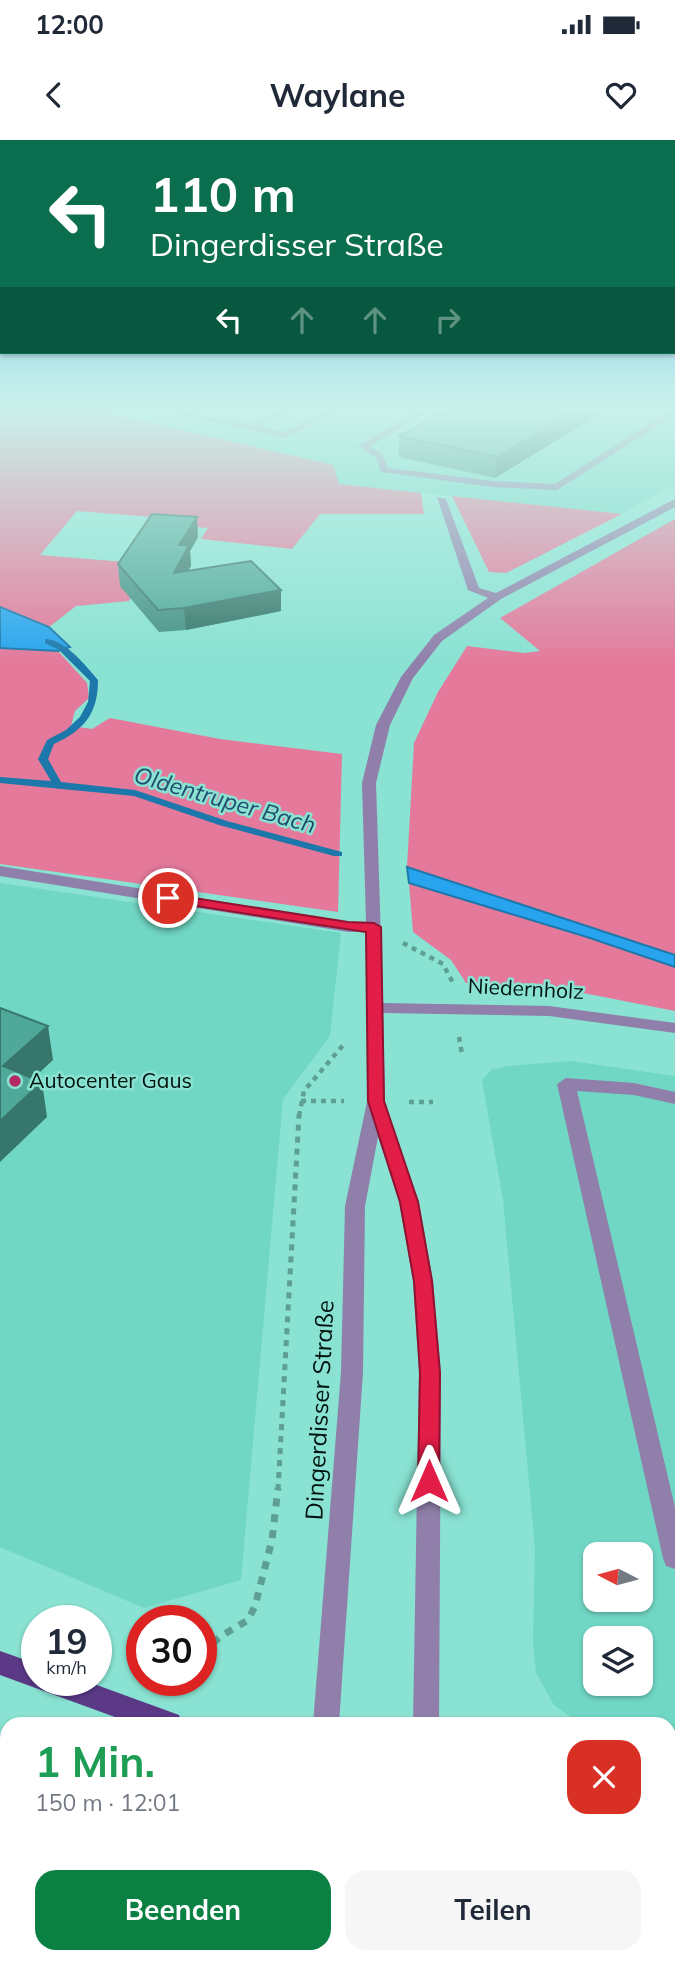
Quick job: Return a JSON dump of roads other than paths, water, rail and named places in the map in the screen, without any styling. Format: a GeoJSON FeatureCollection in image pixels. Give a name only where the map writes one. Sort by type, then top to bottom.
{"type":"FeatureCollection","features":[{"type":"Feature","properties":{"kind":"main road"},"geometry":{"type":"LineString","coordinates":[[0,1662],[21,1670]]}},
{"type":"Feature","properties":{"kind":"main road"},"geometry":{"type":"LineString","coordinates":[[92,1696],[151,1717]]}},
{"type":"Feature","properties":{"kind":"street"},"geometry":{"type":"LineString","coordinates":[[441,499],[474,590],[497,597]]}},
{"type":"Feature","properties":{"kind":"street","name":"Dingerdisser Straße"},"geometry":{"type":"LineString","coordinates":[[327,1717],[352,1372],[355,1206],[376,1101],[369,783],[383,725],[420,657],[453,625],[497,597],[675,503]]}},
{"type":"Feature","properties":{"kind":"street"},"geometry":{"type":"LineString","coordinates":[[0,871],[348,927],[374,927]]}},
{"type":"Feature","properties":{"kind":"street","name":"Niedernholz"},"geometry":{"type":"LineString","coordinates":[[375,1008],[549,1011],[675,1028]]}},
{"type":"Feature","properties":{"kind":"street"},"geometry":{"type":"LineString","coordinates":[[675,1098],[634,1089],[566,1084],[675,1558]]}},
{"type":"Feature","properties":{"kind":"street","name":"Dingerdisser Straße"},"geometry":{"type":"LineString","coordinates":[[376,1101],[409,1202],[423,1281],[430,1373],[426,1717]]}},
{"type":"Feature","properties":{"kind":"water"},"geometry":{"type":"Polygon","coordinates":[[[0,607],[49,627],[70,647],[58,651],[0,648],[0,607]]]}},
{"type":"Feature","properties":{"kind":"water"},"geometry":{"type":"Polygon","coordinates":[[[407,867],[675,955],[675,967],[587,937],[409,883],[407,867]]]}},
{"type":"Feature","properties":{"kind":"waterway","name":"Oldentruper Bach"},"geometry":{"type":"LineString","coordinates":[[48,641],[62,648],[94,680],[92,702],[84,719],[69,732],[50,742],[43,759],[58,785]]}},
{"type":"Feature","properties":{"kind":"waterway","name":"Oldentruper Bach"},"geometry":{"type":"LineString","coordinates":[[0,780],[58,785]]}},
{"type":"Feature","properties":{"kind":"waterway","name":"Oldentruper Bach"},"geometry":{"type":"LineString","coordinates":[[58,785],[135,793],[223,823],[338,854]]}},
{"type":"Feature","properties":{"kind":"place","name":"Autocenter Gaus"},"geometry":{"type":"Point","coordinates":[15,1081]}}]}
